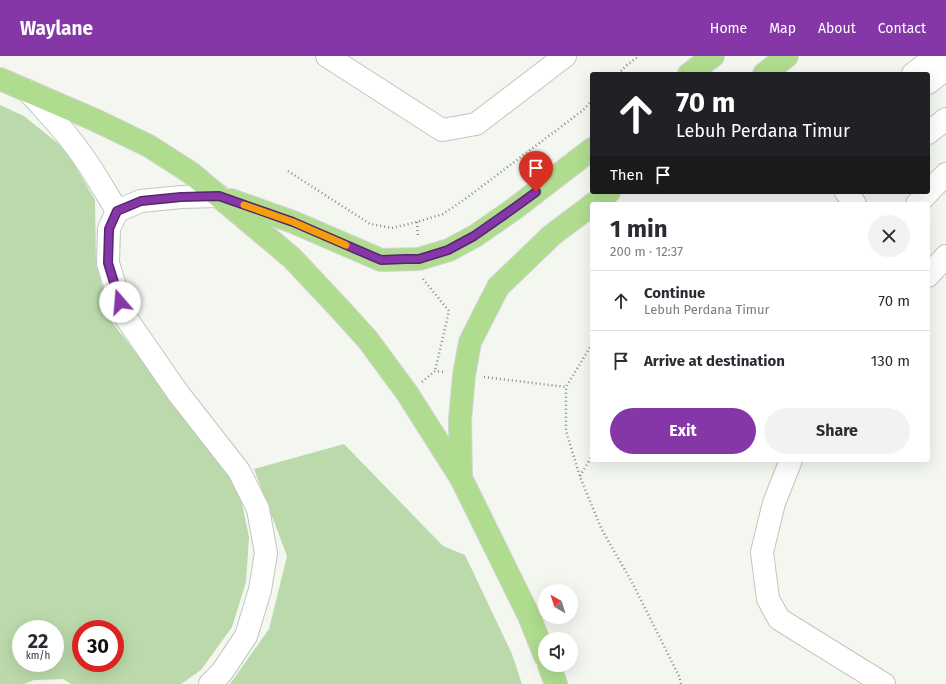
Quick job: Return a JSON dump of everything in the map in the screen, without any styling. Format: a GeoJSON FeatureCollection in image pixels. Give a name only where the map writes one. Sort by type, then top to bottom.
{"type":"FeatureCollection","features":[{"type":"Feature","properties":{"kind":"main road"},"geometry":{"type":"LineString","coordinates":[[692,72],[713,56]]}},
{"type":"Feature","properties":{"kind":"main road"},"geometry":{"type":"LineString","coordinates":[[767,72],[787,56]]}},
{"type":"Feature","properties":{"kind":"main road"},"geometry":{"type":"LineString","coordinates":[[0,79],[95,120],[149,146],[191,173],[292,258],[368,340],[407,393],[461,478],[529,616],[538,638]]}},
{"type":"Feature","properties":{"kind":"main road"},"geometry":{"type":"LineString","coordinates":[[219,196],[293,222],[381,260],[419,259],[448,250],[474,236],[590,151]]}},
{"type":"Feature","properties":{"kind":"main road"},"geometry":{"type":"LineString","coordinates":[[595,202],[606,194]]}},
{"type":"Feature","properties":{"kind":"main road"},"geometry":{"type":"LineString","coordinates":[[461,478],[460,420],[464,375],[470,342],[498,287],[552,235],[590,206]]}},
{"type":"Feature","properties":{"kind":"main road"},"geometry":{"type":"LineString","coordinates":[[552,672],[556,684]]}},
{"type":"Feature","properties":{"kind":"street"},"geometry":{"type":"LineString","coordinates":[[327,56],[442,130],[476,124],[565,56]]}},
{"type":"Feature","properties":{"kind":"street"},"geometry":{"type":"LineString","coordinates":[[916,72],[936,56]]}},
{"type":"Feature","properties":{"kind":"street"},"geometry":{"type":"LineString","coordinates":[[930,81],[946,69]]}},
{"type":"Feature","properties":{"kind":"street"},"geometry":{"type":"LineString","coordinates":[[28,91],[74,144],[96,175],[117,211]]}},
{"type":"Feature","properties":{"kind":"street"},"geometry":{"type":"LineString","coordinates":[[930,132],[946,119]]}},
{"type":"Feature","properties":{"kind":"street"},"geometry":{"type":"LineString","coordinates":[[930,191],[946,174]]}},
{"type":"Feature","properties":{"kind":"street"},"geometry":{"type":"LineString","coordinates":[[919,202],[927,194]]}},
{"type":"Feature","properties":{"kind":"street"},"geometry":{"type":"LineString","coordinates":[[210,684],[222,672],[246,636],[260,590],[266,553],[258,509],[238,471],[178,393],[124,315],[108,263],[109,229],[117,211],[141,201],[181,197],[219,196]]}},
{"type":"Feature","properties":{"kind":"street"},"geometry":{"type":"LineString","coordinates":[[930,274],[946,256]]}},
{"type":"Feature","properties":{"kind":"street"},"geometry":{"type":"LineString","coordinates":[[789,462],[774,503],[762,552],[768,600],[779,619],[884,684]]}},
{"type":"Feature","properties":{"kind":"path"},"geometry":{"type":"LineString","coordinates":[[620,72],[639,56]]}},
{"type":"Feature","properties":{"kind":"path"},"geometry":{"type":"LineString","coordinates":[[288,171],[370,224],[392,228],[443,214],[582,111],[590,103]]}},
{"type":"Feature","properties":{"kind":"path"},"geometry":{"type":"LineString","coordinates":[[417,222],[421,277],[449,311],[436,371]]}},
{"type":"Feature","properties":{"kind":"path"},"geometry":{"type":"LineString","coordinates":[[590,347],[566,387],[566,431],[580,477],[602,530],[633,584],[679,676],[681,684]]}},
{"type":"Feature","properties":{"kind":"path"},"geometry":{"type":"LineString","coordinates":[[580,477],[590,460]]}},
{"type":"Feature","properties":{"kind":"green space"},"geometry":{"type":"Polygon","coordinates":[[[0,105],[24,116],[66,150],[95,200],[96,264],[112,322],[238,485],[249,537],[246,582],[232,627],[201,670],[181,684],[71,684],[63,679],[34,680],[24,684],[0,684],[0,105]]]}},
{"type":"Feature","properties":{"kind":"green space"},"geometry":{"type":"Polygon","coordinates":[[[344,444],[443,546],[465,555],[512,654],[522,684],[230,684],[269,629],[287,556],[254,469],[344,444]]]}},
{"type":"Feature","properties":{"kind":"slow traffic"},"geometry":{"type":"LineString","coordinates":[[244,205],[293,222],[346,245]]}},
{"type":"Feature","properties":{"kind":"route"},"geometry":{"type":"LineString","coordinates":[[120,302],[108,263],[109,229],[117,211],[141,201],[181,197],[219,196],[293,222],[381,260],[419,259],[448,250],[474,236],[536,192]]}}]}
